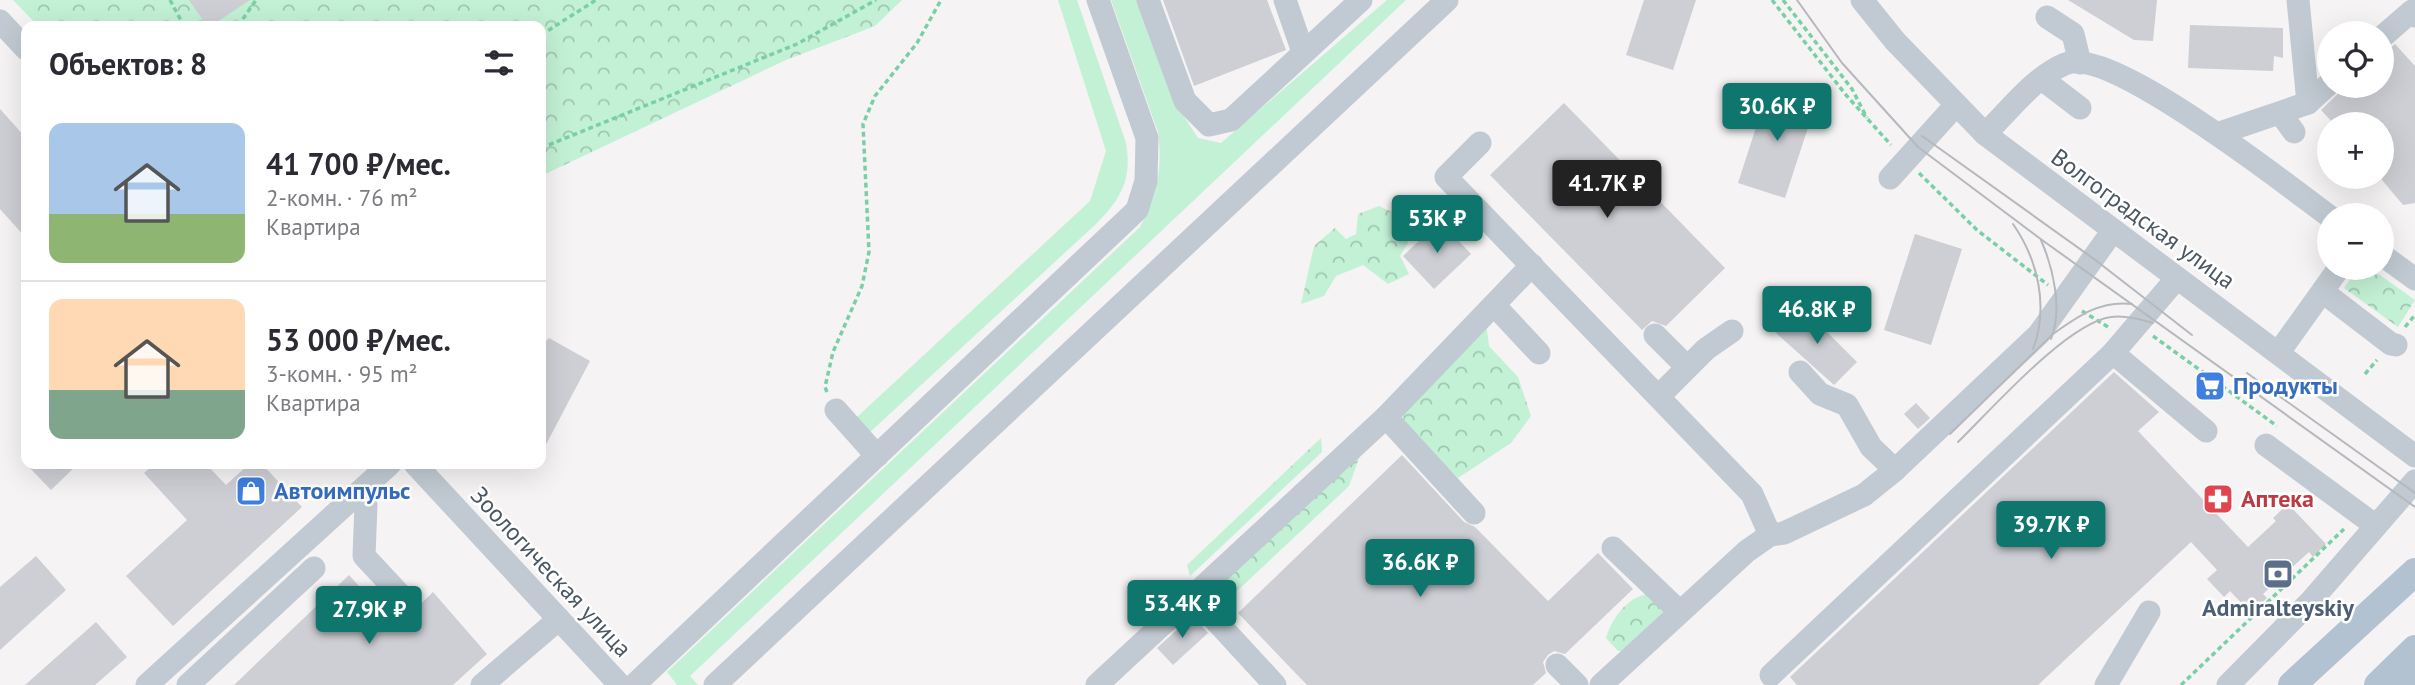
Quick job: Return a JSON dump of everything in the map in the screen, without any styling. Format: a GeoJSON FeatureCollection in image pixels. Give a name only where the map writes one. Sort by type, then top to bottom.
{"type":"FeatureCollection","features":[{"type":"Feature","properties":{"kind":"main road"},"geometry":{"type":"LineString","coordinates":[[2292,685],[2415,572]]}},
{"type":"Feature","properties":{"kind":"main road"},"geometry":{"type":"LineString","coordinates":[[2378,685],[2415,649]]}},
{"type":"Feature","properties":{"kind":"main road"},"geometry":{"type":"LineString","coordinates":[[2410,685],[2415,680]]}},
{"type":"Feature","properties":{"kind":"street"},"geometry":{"type":"LineString","coordinates":[[634,685],[1137,210],[1146,181],[1147,138],[1098,0]]}},
{"type":"Feature","properties":{"kind":"street"},"geometry":{"type":"LineString","coordinates":[[1148,0],[1185,101],[1209,125],[1231,120],[1361,0]]}},
{"type":"Feature","properties":{"kind":"street"},"geometry":{"type":"LineString","coordinates":[[1285,0],[1303,52]]}},
{"type":"Feature","properties":{"kind":"street"},"geometry":{"type":"LineString","coordinates":[[715,685],[1447,0]]}},
{"type":"Feature","properties":{"kind":"street","name":"Волгоградская улица"},"geometry":{"type":"LineString","coordinates":[[1862,0],[1955,106],[1985,134],[2112,232],[2279,352],[2415,456]]}},
{"type":"Feature","properties":{"kind":"street"},"geometry":{"type":"LineString","coordinates":[[2298,0],[2308,103]]}},
{"type":"Feature","properties":{"kind":"street"},"geometry":{"type":"LineString","coordinates":[[2394,27],[2412,11],[2415,16]]}},
{"type":"Feature","properties":{"kind":"street"},"geometry":{"type":"LineString","coordinates":[[2047,17],[2073,34],[2080,62]]}},
{"type":"Feature","properties":{"kind":"street"},"geometry":{"type":"LineString","coordinates":[[0,20],[21,43]]}},
{"type":"Feature","properties":{"kind":"street"},"geometry":{"type":"LineString","coordinates":[[1985,134],[2042,79],[2067,63],[2080,62],[2138,84],[2217,134],[2317,207]]}},
{"type":"Feature","properties":{"kind":"street"},"geometry":{"type":"LineString","coordinates":[[2042,79],[2080,108]]}},
{"type":"Feature","properties":{"kind":"street"},"geometry":{"type":"LineString","coordinates":[[2217,134],[2287,122],[2317,95]]}},
{"type":"Feature","properties":{"kind":"street"},"geometry":{"type":"LineString","coordinates":[[1890,178],[1955,106]]}},
{"type":"Feature","properties":{"kind":"street"},"geometry":{"type":"LineString","coordinates":[[1480,143],[1446,177],[1752,494],[1770,535]]}},
{"type":"Feature","properties":{"kind":"street"},"geometry":{"type":"LineString","coordinates":[[1601,685],[1747,551],[1770,535],[1784,533],[1848,503],[1895,470],[2039,334],[2112,232]]}},
{"type":"Feature","properties":{"kind":"street"},"geometry":{"type":"LineString","coordinates":[[2394,264],[2415,279]]}},
{"type":"Feature","properties":{"kind":"street"},"geometry":{"type":"LineString","coordinates":[[1097,685],[1386,417],[1532,265]]}},
{"type":"Feature","properties":{"kind":"street"},"geometry":{"type":"LineString","coordinates":[[1771,675],[2113,353],[2177,278]]}},
{"type":"Feature","properties":{"kind":"street"},"geometry":{"type":"LineString","coordinates":[[2279,352],[2331,280]]}},
{"type":"Feature","properties":{"kind":"street"},"geometry":{"type":"LineString","coordinates":[[2323,292],[2390,344],[2396,345]]}},
{"type":"Feature","properties":{"kind":"street"},"geometry":{"type":"LineString","coordinates":[[1495,306],[1539,353]]}},
{"type":"Feature","properties":{"kind":"street"},"geometry":{"type":"LineString","coordinates":[[1659,396],[1687,367],[1732,331]]}},
{"type":"Feature","properties":{"kind":"street"},"geometry":{"type":"LineString","coordinates":[[1655,335],[1687,367]]}},
{"type":"Feature","properties":{"kind":"street"},"geometry":{"type":"LineString","coordinates":[[2113,353],[2206,431]]}},
{"type":"Feature","properties":{"kind":"street"},"geometry":{"type":"LineString","coordinates":[[1800,372],[1820,394],[1847,405],[1871,447],[1895,470]]}},
{"type":"Feature","properties":{"kind":"street"},"geometry":{"type":"LineString","coordinates":[[836,410],[877,456]]}},
{"type":"Feature","properties":{"kind":"street"},"geometry":{"type":"LineString","coordinates":[[1386,417],[1474,513]]}},
{"type":"Feature","properties":{"kind":"street"},"geometry":{"type":"LineString","coordinates":[[2266,445],[2367,520]]}},
{"type":"Feature","properties":{"kind":"street"},"geometry":{"type":"LineString","coordinates":[[147,685],[384,469]]}},
{"type":"Feature","properties":{"kind":"street","name":"Зоологическая улица"},"geometry":{"type":"LineString","coordinates":[[420,469],[620,685]]}},
{"type":"Feature","properties":{"kind":"street"},"geometry":{"type":"LineString","coordinates":[[2228,685],[2312,601],[2367,520],[2415,481]]}},
{"type":"Feature","properties":{"kind":"street"},"geometry":{"type":"LineString","coordinates":[[355,495],[366,505],[364,556],[406,601]]}},
{"type":"Feature","properties":{"kind":"street"},"geometry":{"type":"LineString","coordinates":[[1613,548],[1680,612]]}},
{"type":"Feature","properties":{"kind":"street"},"geometry":{"type":"LineString","coordinates":[[188,685],[314,568]]}},
{"type":"Feature","properties":{"kind":"street"},"geometry":{"type":"LineString","coordinates":[[1193,596],[1275,685]]}},
{"type":"Feature","properties":{"kind":"street"},"geometry":{"type":"LineString","coordinates":[[2106,685],[2149,612]]}},
{"type":"Feature","properties":{"kind":"street"},"geometry":{"type":"LineString","coordinates":[[482,685],[559,620]]}},
{"type":"Feature","properties":{"kind":"street"},"geometry":{"type":"LineString","coordinates":[[1557,664],[1577,685]]}},
{"type":"Feature","properties":{"kind":"path"},"geometry":{"type":"LineString","coordinates":[[170,0],[181,21]]}},
{"type":"Feature","properties":{"kind":"path"},"geometry":{"type":"LineString","coordinates":[[241,21],[256,0]]}},
{"type":"Feature","properties":{"kind":"path"},"geometry":{"type":"LineString","coordinates":[[546,32],[596,0]]}},
{"type":"Feature","properties":{"kind":"path"},"geometry":{"type":"LineString","coordinates":[[546,146],[797,44],[876,0]]}},
{"type":"Feature","properties":{"kind":"path"},"geometry":{"type":"LineString","coordinates":[[836,410],[825,387],[833,352],[862,286],[869,251],[863,124],[875,96],[917,43],[941,0]]}},
{"type":"Feature","properties":{"kind":"path"},"geometry":{"type":"LineString","coordinates":[[1772,0],[1872,127],[1977,230],[2095,321],[2115,331],[2137,325],[2283,430]]}},
{"type":"Feature","properties":{"kind":"path"},"geometry":{"type":"LineString","coordinates":[[1783,0],[1852,89],[1872,127]]}},
{"type":"Feature","properties":{"kind":"path"},"geometry":{"type":"LineString","coordinates":[[2181,685],[2367,520]]}},
{"type":"Feature","properties":{"kind":"green space"},"geometry":{"type":"Polygon","coordinates":[[[13,0],[902,0],[875,26],[786,60],[546,174],[546,21],[33,21],[13,0]]]}},
{"type":"Feature","properties":{"kind":"green space"},"geometry":{"type":"Polygon","coordinates":[[[1058,0],[1077,0],[1126,143],[1128,167],[1123,187],[1096,224],[869,433],[856,418],[1090,201],[1106,151],[1058,0]]]}},
{"type":"Feature","properties":{"kind":"green space"},"geometry":{"type":"Polygon","coordinates":[[[1111,0],[1138,0],[1181,112],[1198,138],[1221,143],[1387,0],[1406,0],[690,676],[698,685],[677,685],[667,672],[1140,227],[1151,204],[1157,181],[1160,157],[1158,132],[1111,0]]]}},
{"type":"Feature","properties":{"kind":"green space"},"geometry":{"type":"Polygon","coordinates":[[[1379,206],[1408,219],[1408,243],[1400,256],[1409,274],[1388,284],[1363,265],[1336,276],[1324,296],[1301,304],[1314,246],[1335,228],[1346,239],[1356,234],[1358,214],[1379,206]]]}},
{"type":"Feature","properties":{"kind":"green space"},"geometry":{"type":"Polygon","coordinates":[[[2350,280],[2387,280],[2415,300],[2398,327],[2344,288],[2350,280]]]}},
{"type":"Feature","properties":{"kind":"green space"},"geometry":{"type":"Polygon","coordinates":[[[1486,323],[1489,346],[1518,377],[1531,416],[1511,443],[1458,478],[1405,426],[1401,407],[1486,323]]]}},
{"type":"Feature","properties":{"kind":"green space"},"geometry":{"type":"Polygon","coordinates":[[[1321,438],[1322,452],[1190,576],[1187,565],[1321,438]]]}},
{"type":"Feature","properties":{"kind":"green space"},"geometry":{"type":"Polygon","coordinates":[[[1362,450],[1349,486],[1236,592],[1219,582],[1362,450]]]}},
{"type":"Feature","properties":{"kind":"green space"},"geometry":{"type":"Polygon","coordinates":[[[1648,594],[1664,610],[1663,619],[1627,651],[1618,651],[1606,638],[1612,623],[1633,599],[1648,594]]]}},
{"type":"Feature","properties":{"kind":"building"},"geometry":{"type":"Polygon","coordinates":[[[189,0],[250,0],[218,21],[204,21],[189,0]]]}},
{"type":"Feature","properties":{"kind":"building"},"geometry":{"type":"Polygon","coordinates":[[[1163,0],[1267,0],[1286,50],[1194,86],[1163,0]]]}},
{"type":"Feature","properties":{"kind":"building"},"geometry":{"type":"Polygon","coordinates":[[[1644,0],[1696,0],[1673,70],[1626,55],[1644,0]]]}},
{"type":"Feature","properties":{"kind":"building"},"geometry":{"type":"Polygon","coordinates":[[[2068,0],[2157,0],[2153,41],[2134,40],[2068,0]]]}},
{"type":"Feature","properties":{"kind":"building"},"geometry":{"type":"Polygon","coordinates":[[[2190,25],[2283,28],[2283,58],[2274,56],[2273,71],[2188,68],[2190,25]]]}},
{"type":"Feature","properties":{"kind":"building"},"geometry":{"type":"Polygon","coordinates":[[[2394,45],[2415,66],[2415,203],[2403,205],[2390,189],[2394,189],[2394,112],[2321,110],[2334,98],[2394,98],[2394,45]]]}},
{"type":"Feature","properties":{"kind":"building"},"geometry":{"type":"Polygon","coordinates":[[[1769,87],[1816,103],[1785,198],[1738,183],[1769,87]]]}},
{"type":"Feature","properties":{"kind":"building"},"geometry":{"type":"Polygon","coordinates":[[[1564,103],[1725,268],[1666,326],[1652,321],[1642,330],[1490,175],[1564,103]]]}},
{"type":"Feature","properties":{"kind":"building"},"geometry":{"type":"Polygon","coordinates":[[[0,109],[21,132],[21,232],[0,209],[0,109]]]}},
{"type":"Feature","properties":{"kind":"building"},"geometry":{"type":"Polygon","coordinates":[[[1440,221],[1471,254],[1434,289],[1403,256],[1440,221]]]}},
{"type":"Feature","properties":{"kind":"building"},"geometry":{"type":"Polygon","coordinates":[[[1915,234],[1962,249],[1931,345],[1884,330],[1915,234]]]}},
{"type":"Feature","properties":{"kind":"building"},"geometry":{"type":"Polygon","coordinates":[[[1802,307],[1857,362],[1834,385],[1776,333],[1802,307]]]}},
{"type":"Feature","properties":{"kind":"building"},"geometry":{"type":"Polygon","coordinates":[[[549,338],[590,361],[546,445],[546,341],[549,338]]]}},
{"type":"Feature","properties":{"kind":"building"},"geometry":{"type":"Polygon","coordinates":[[[2114,372],[2159,412],[2138,431],[2248,547],[2276,521],[2273,518],[2288,504],[2326,544],[2313,557],[2309,552],[2263,594],[2267,598],[2251,613],[2230,591],[2224,597],[2207,579],[2217,570],[2191,542],[2038,685],[1797,685],[1790,677],[2114,372]]]}},
{"type":"Feature","properties":{"kind":"building"},"geometry":{"type":"Polygon","coordinates":[[[1916,403],[1930,418],[1918,429],[1904,414],[1916,403]]]}},
{"type":"Feature","properties":{"kind":"building"},"geometry":{"type":"Polygon","coordinates":[[[1402,455],[1464,522],[1475,527],[1548,601],[1598,553],[1633,589],[1565,654],[1554,651],[1548,655],[1543,662],[1546,673],[1533,685],[1307,685],[1238,613],[1402,455]]]}},
{"type":"Feature","properties":{"kind":"building"},"geometry":{"type":"Polygon","coordinates":[[[31,469],[73,469],[51,490],[31,469]]]}},
{"type":"Feature","properties":{"kind":"building"},"geometry":{"type":"Polygon","coordinates":[[[149,469],[211,469],[226,485],[244,469],[267,469],[302,507],[173,626],[126,576],[187,520],[144,473],[149,469]]]}},
{"type":"Feature","properties":{"kind":"building"},"geometry":{"type":"Polygon","coordinates":[[[36,556],[66,590],[0,650],[0,587],[36,556]]]}},
{"type":"Feature","properties":{"kind":"building"},"geometry":{"type":"Polygon","coordinates":[[[349,575],[396,628],[433,592],[487,654],[453,685],[234,685],[349,575]]]}},
{"type":"Feature","properties":{"kind":"building"},"geometry":{"type":"Polygon","coordinates":[[[1192,616],[1208,633],[1173,665],[1157,648],[1192,616]]]}},
{"type":"Feature","properties":{"kind":"building"},"geometry":{"type":"Polygon","coordinates":[[[96,622],[127,657],[95,685],[25,685],[96,622]]]}},
{"type":"Feature","properties":{"kind":"tram line"},"geometry":{"type":"LineString","coordinates":[[1797,0],[1842,63],[1918,147],[2042,240],[2415,507]]}},
{"type":"Feature","properties":{"kind":"tram line"},"geometry":{"type":"LineString","coordinates":[[1922,136],[2094,259],[2192,335]]}},
{"type":"Feature","properties":{"kind":"tram line"},"geometry":{"type":"LineString","coordinates":[[2013,224],[2029,253],[2038,284],[2040,317],[2033,349]]}},
{"type":"Feature","properties":{"kind":"tram line"},"geometry":{"type":"LineString","coordinates":[[2041,240],[2055,289],[2056,315],[2051,339]]}},
{"type":"Feature","properties":{"kind":"tram line"},"geometry":{"type":"LineString","coordinates":[[1950,434],[2053,334],[2099,307],[2132,304]]}},
{"type":"Feature","properties":{"kind":"tram line"},"geometry":{"type":"LineString","coordinates":[[1958,442],[2030,370],[2073,335],[2093,323],[2111,317],[2127,317],[2153,323]]}},
{"type":"Feature","properties":{"kind":"tram line"},"geometry":{"type":"LineString","coordinates":[[2247,373],[2415,493]]}},
{"type":"Feature","properties":{"kind":"place","name":"Продукты"},"geometry":{"type":"Point","coordinates":[2210,386]}},
{"type":"Feature","properties":{"kind":"place","name":"Автоимпульс"},"geometry":{"type":"Point","coordinates":[251,491]}},
{"type":"Feature","properties":{"kind":"place","name":"Аптека"},"geometry":{"type":"Point","coordinates":[2218,499]}},
{"type":"Feature","properties":{"kind":"place","name":"Admiralteyskiy"},"geometry":{"type":"Point","coordinates":[2278,574]}}]}
